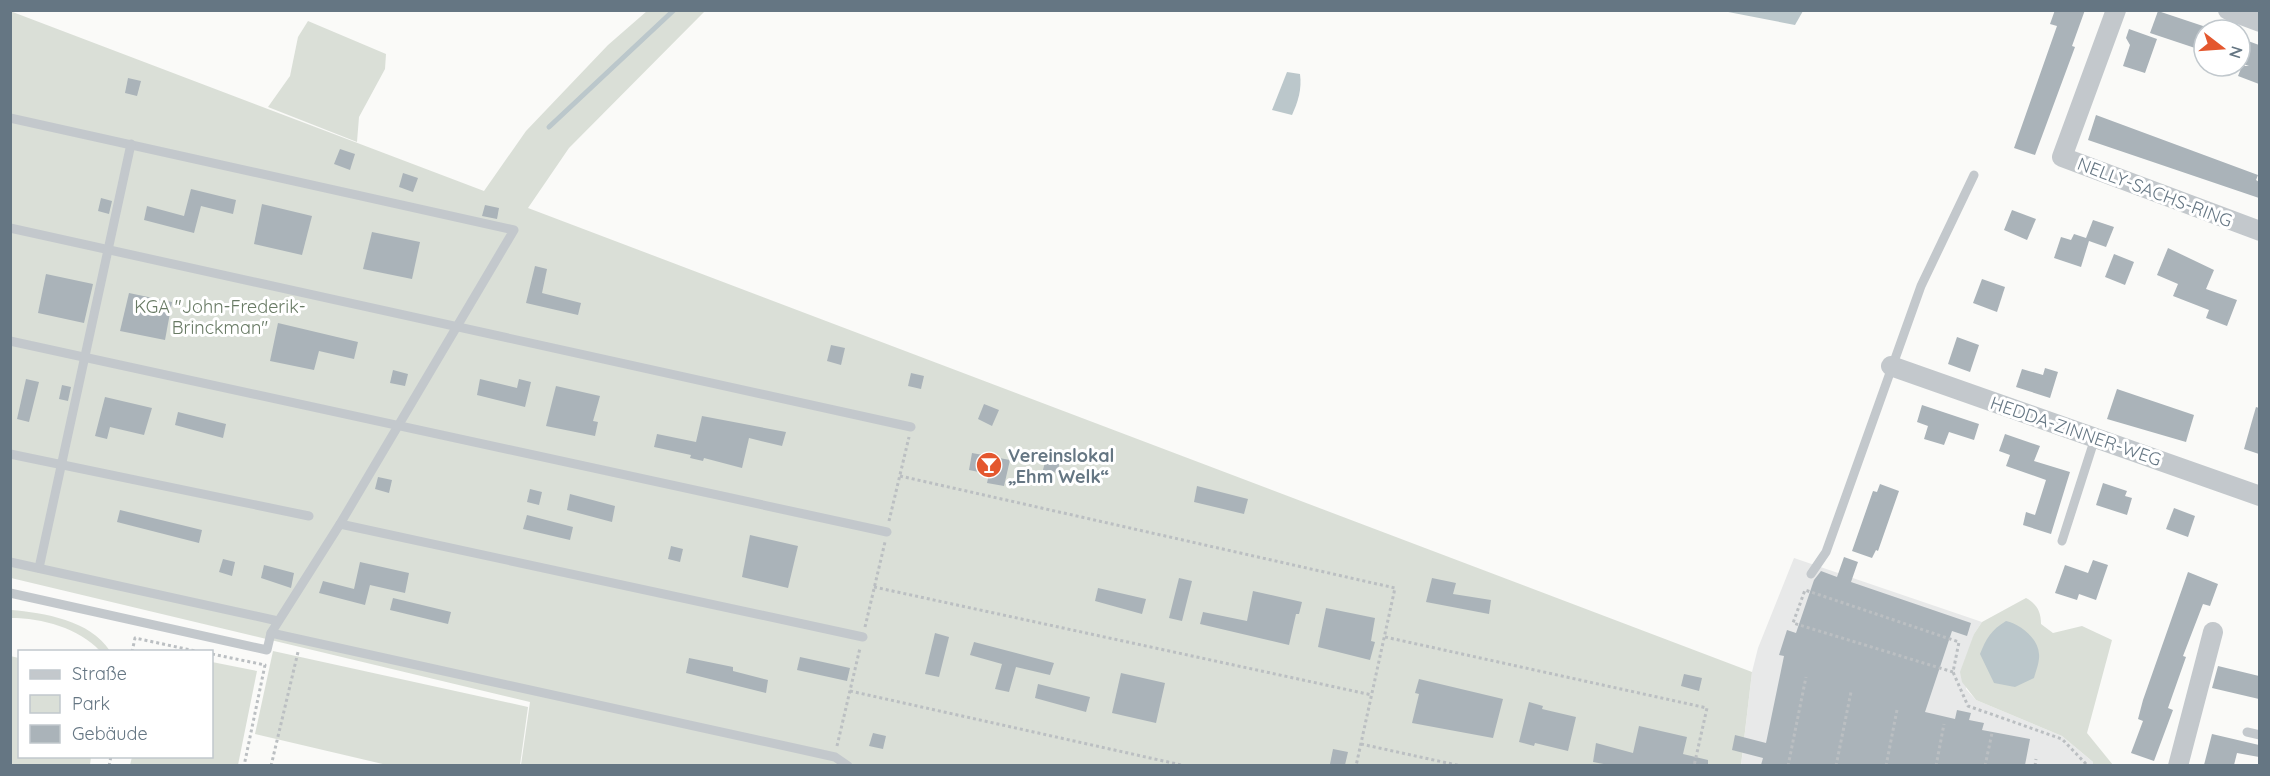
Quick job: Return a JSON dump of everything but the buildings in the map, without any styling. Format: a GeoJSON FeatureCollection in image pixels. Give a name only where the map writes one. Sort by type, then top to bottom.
{"type":"FeatureCollection","features":[{"type":"Feature","properties":{"kind":"street","name":"NELLY-SACHS-RING"},"geometry":{"type":"LineString","coordinates":[[2116,10],[2062,157],[2259,231]]}},
{"type":"Feature","properties":{"kind":"street"},"geometry":{"type":"LineString","coordinates":[[2228,10],[2259,22]]}},
{"type":"Feature","properties":{"kind":"street","name":"HEDDA-ZINNER-WEG"},"geometry":{"type":"LineString","coordinates":[[1892,366],[2259,496]]}},
{"type":"Feature","properties":{"kind":"street"},"geometry":{"type":"LineString","coordinates":[[2178,765],[2213,632]]}},
{"type":"Feature","properties":{"kind":"lane"},"geometry":{"type":"LineString","coordinates":[[10,118],[514,230],[340,524],[278,621],[271,633],[267,650],[10,593]]}},
{"type":"Feature","properties":{"kind":"lane"},"geometry":{"type":"LineString","coordinates":[[39,568],[131,144]]}},
{"type":"Feature","properties":{"kind":"lane"},"geometry":{"type":"LineString","coordinates":[[1811,574],[1826,552],[1921,286],[1974,175]]}},
{"type":"Feature","properties":{"kind":"lane"},"geometry":{"type":"LineString","coordinates":[[10,228],[458,325],[911,427]]}},
{"type":"Feature","properties":{"kind":"lane"},"geometry":{"type":"LineString","coordinates":[[10,341],[887,532]]}},
{"type":"Feature","properties":{"kind":"lane"},"geometry":{"type":"LineString","coordinates":[[2062,541],[2095,438]]}},
{"type":"Feature","properties":{"kind":"lane"},"geometry":{"type":"LineString","coordinates":[[10,454],[309,516]]}},
{"type":"Feature","properties":{"kind":"lane"},"geometry":{"type":"LineString","coordinates":[[340,524],[863,637]]}},
{"type":"Feature","properties":{"kind":"lane"},"geometry":{"type":"LineString","coordinates":[[10,562],[278,621]]}},
{"type":"Feature","properties":{"kind":"lane"},"geometry":{"type":"LineString","coordinates":[[271,633],[835,757],[848,765]]}},
{"type":"Feature","properties":{"kind":"lane"},"geometry":{"type":"LineString","coordinates":[[2247,732],[2259,735]]}},
{"type":"Feature","properties":{"kind":"path"},"geometry":{"type":"LineString","coordinates":[[835,757],[911,427]]}},
{"type":"Feature","properties":{"kind":"path"},"geometry":{"type":"LineString","coordinates":[[900,476],[1395,588],[1356,765]]}},
{"type":"Feature","properties":{"kind":"path"},"geometry":{"type":"LineString","coordinates":[[874,587],[1372,695]]}},
{"type":"Feature","properties":{"kind":"path"},"geometry":{"type":"LineString","coordinates":[[1953,672],[1793,623],[1805,590],[1959,642],[1953,672],[1968,706],[2062,739],[2088,765]]}},
{"type":"Feature","properties":{"kind":"path"},"geometry":{"type":"LineString","coordinates":[[1386,637],[1707,708],[1694,765]]}},
{"type":"Feature","properties":{"kind":"path"},"geometry":{"type":"LineString","coordinates":[[132,650],[135,638],[195,650]]}},
{"type":"Feature","properties":{"kind":"path"},"geometry":{"type":"LineString","coordinates":[[271,765],[298,652]]}},
{"type":"Feature","properties":{"kind":"path"},"geometry":{"type":"LineString","coordinates":[[213,654],[265,665],[244,765]]}},
{"type":"Feature","properties":{"kind":"path"},"geometry":{"type":"LineString","coordinates":[[1788,765],[1806,677]]}},
{"type":"Feature","properties":{"kind":"path"},"geometry":{"type":"LineString","coordinates":[[850,691],[1186,765]]}},
{"type":"Feature","properties":{"kind":"path"},"geometry":{"type":"LineString","coordinates":[[1836,765],[1851,692]]}},
{"type":"Feature","properties":{"kind":"path"},"geometry":{"type":"LineString","coordinates":[[1886,765],[1897,710]]}},
{"type":"Feature","properties":{"kind":"path"},"geometry":{"type":"LineString","coordinates":[[1936,765],[1944,724]]}},
{"type":"Feature","properties":{"kind":"path"},"geometry":{"type":"LineString","coordinates":[[1985,765],[1992,733]]}},
{"type":"Feature","properties":{"kind":"path"},"geometry":{"type":"LineString","coordinates":[[1361,744],[1461,765]]}},
{"type":"Feature","properties":{"kind":"path"},"geometry":{"type":"LineString","coordinates":[[2035,765],[2036,759]]}},
{"type":"Feature","properties":{"kind":"shaded area"},"geometry":{"type":"Polygon","coordinates":[[[1803,10],[1795,25],[1723,11],[1803,10]]]}},
{"type":"Feature","properties":{"kind":"shaded area"},"geometry":{"type":"Polygon","coordinates":[[[1287,72],[1300,74],[1299,95],[1292,115],[1272,110],[1287,72]]]}},
{"type":"Feature","properties":{"kind":"shaded area"},"geometry":{"type":"Polygon","coordinates":[[[1794,558],[1982,622],[1974,634],[1966,689],[1976,700],[2062,736],[2094,763],[2093,766],[1741,766],[1752,672],[1758,648],[1794,558]]]}},
{"type":"Feature","properties":{"kind":"shaded area"},"geometry":{"type":"Polygon","coordinates":[[[2006,621],[2017,625],[2032,637],[2039,654],[2034,678],[2015,687],[1994,683],[1980,654],[1990,635],[2006,621]]]}},
{"type":"Feature","properties":{"kind":"green space","name":"KGA \"John-Frederik- Brinckman\""},"geometry":{"type":"Polygon","coordinates":[[[10,11],[484,191],[526,131],[608,45],[647,11],[705,11],[569,148],[528,208],[1752,672],[1741,765],[521,765],[530,702],[11,578],[10,11]]]}},
{"type":"Feature","properties":{"kind":"green space"},"geometry":{"type":"Polygon","coordinates":[[[308,21],[386,54],[385,69],[359,117],[357,142],[268,107],[290,76],[298,37],[308,21]]]}},
{"type":"Feature","properties":{"kind":"green space"},"geometry":{"type":"Polygon","coordinates":[[[2026,598],[2038,609],[2041,624],[2053,633],[2082,626],[2112,640],[2087,733],[2113,765],[2093,765],[2093,762],[2062,736],[1976,700],[1962,682],[1960,672],[1974,634],[1982,622],[2026,598]]]}},
{"type":"Feature","properties":{"kind":"green space"},"geometry":{"type":"Polygon","coordinates":[[[11,610],[38,613],[65,620],[91,632],[109,650],[99,650],[71,630],[47,622],[11,618],[11,610]]]}},
{"type":"Feature","properties":{"kind":"green space"},"geometry":{"type":"Polygon","coordinates":[[[273,651],[528,707],[520,765],[387,765],[255,734],[273,651]]]}},
{"type":"Feature","properties":{"kind":"green space"},"geometry":{"type":"Polygon","coordinates":[[[10,656],[18,658],[18,758],[91,758],[90,765],[11,765],[10,656]]]}},
{"type":"Feature","properties":{"kind":"green space"},"geometry":{"type":"Polygon","coordinates":[[[213,662],[257,671],[238,765],[130,765],[132,758],[213,758],[213,662]]]}},
{"type":"Feature","properties":{"kind":"waterway"},"geometry":{"type":"LineString","coordinates":[[549,127],[674,10]]}},
{"type":"Feature","properties":{"kind":"place","name":"Vereinslokal „Ehm Welk“"},"geometry":{"type":"Point","coordinates":[989,465]}}]}
